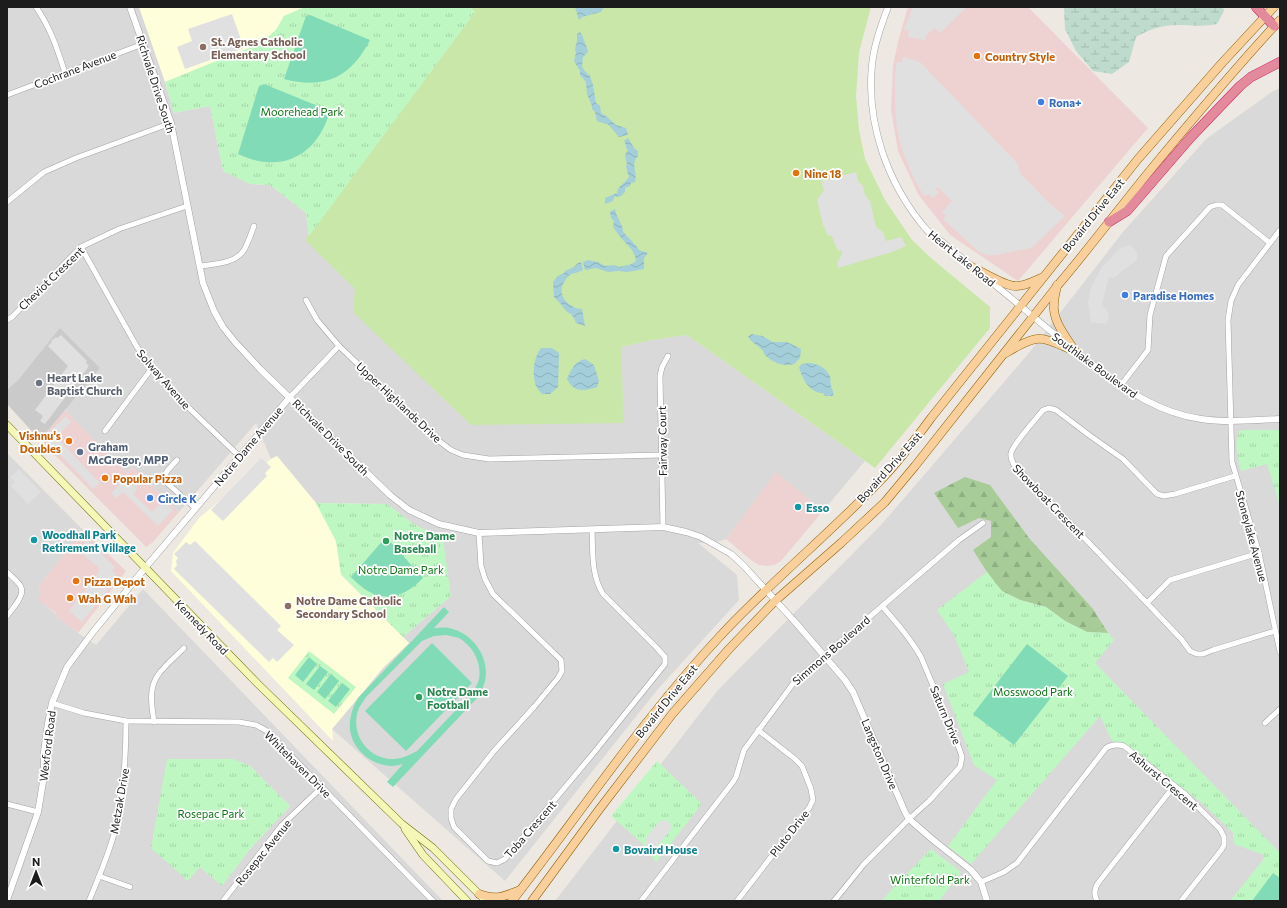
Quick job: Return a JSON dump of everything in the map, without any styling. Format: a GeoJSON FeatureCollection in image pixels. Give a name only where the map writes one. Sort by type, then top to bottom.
{"type":"FeatureCollection","features":[{"type":"Feature","properties":{"kind":"highway"},"geometry":{"type":"LineString","coordinates":[[1256,7],[1265,17],[1277,23]]}},
{"type":"Feature","properties":{"kind":"highway"},"geometry":{"type":"LineString","coordinates":[[1109,222],[1127,211],[1191,137],[1240,86],[1251,77],[1280,62]]}},
{"type":"Feature","properties":{"kind":"main road","name":"Bovaird Drive East"},"geometry":{"type":"LineString","coordinates":[[512,901],[662,704],[719,638],[766,590],[848,512],[907,451],[1020,306],[1165,127],[1274,7]]}},
{"type":"Feature","properties":{"kind":"main road","name":"Bovaird Drive East"},"geometry":{"type":"LineString","coordinates":[[532,901],[673,713],[729,649],[776,600],[842,543],[885,502],[915,466],[1032,316],[1192,120],[1277,23]]}},
{"type":"Feature","properties":{"kind":"main road"},"geometry":{"type":"LineString","coordinates":[[972,267],[1009,285],[1017,286],[1027,284],[1044,277]]}},
{"type":"Feature","properties":{"kind":"main road"},"geometry":{"type":"LineString","coordinates":[[1058,285],[1054,304],[1055,314],[1057,321],[1074,351]]}},
{"type":"Feature","properties":{"kind":"main road"},"geometry":{"type":"LineString","coordinates":[[1000,357],[1024,342],[1038,338],[1045,339],[1074,351]]}},
{"type":"Feature","properties":{"kind":"main road","name":"Kennedy Road"},"geometry":{"type":"LineString","coordinates":[[7,424],[258,684],[402,824]]}},
{"type":"Feature","properties":{"kind":"main road"},"geometry":{"type":"LineString","coordinates":[[402,824],[433,848],[486,901]]}},
{"type":"Feature","properties":{"kind":"main road"},"geometry":{"type":"LineString","coordinates":[[402,824],[423,855],[467,901]]}},
{"type":"Feature","properties":{"kind":"main road"},"geometry":{"type":"LineString","coordinates":[[479,894],[490,898],[497,898],[520,890]]}},
{"type":"Feature","properties":{"kind":"street"},"geometry":{"type":"LineString","coordinates":[[36,7],[48,25],[54,38],[65,73]]}},
{"type":"Feature","properties":{"kind":"street","name":"Richvale Drive South"},"geometry":{"type":"LineString","coordinates":[[130,7],[171,123],[203,283],[214,311],[223,327],[260,369],[390,495],[409,510],[440,524],[479,533],[663,527],[686,532],[701,537],[731,554],[744,565],[776,600]]}},
{"type":"Feature","properties":{"kind":"street","name":"Heart Lake Road"},"geometry":{"type":"LineString","coordinates":[[888,7],[877,41],[871,77],[873,113],[881,149],[894,181],[906,202],[926,230],[1032,316]]}},
{"type":"Feature","properties":{"kind":"street","name":"Cochrane Avenue"},"geometry":{"type":"LineString","coordinates":[[7,94],[143,44]]}},
{"type":"Feature","properties":{"kind":"street"},"geometry":{"type":"LineString","coordinates":[[7,202],[44,172],[76,158],[171,123]]}},
{"type":"Feature","properties":{"kind":"street"},"geometry":{"type":"LineString","coordinates":[[1121,386],[1148,350],[1150,315],[1166,256],[1210,207],[1222,205],[1270,243]]}},
{"type":"Feature","properties":{"kind":"street","name":"Cheviot Crescent"},"geometry":{"type":"LineString","coordinates":[[7,320],[12,317],[82,247],[119,229],[187,206]]}},
{"type":"Feature","properties":{"kind":"street"},"geometry":{"type":"LineString","coordinates":[[200,266],[228,262],[238,256],[244,251],[254,226]]}},
{"type":"Feature","properties":{"kind":"street","name":"Stoneylake Avenue"},"geometry":{"type":"LineString","coordinates":[[1280,230],[1234,292],[1230,306],[1228,328],[1231,453],[1235,476],[1259,553],[1280,652]]}},
{"type":"Feature","properties":{"kind":"street","name":"Solway Avenue"},"geometry":{"type":"LineString","coordinates":[[82,247],[137,347],[152,368],[191,410],[240,456]]}},
{"type":"Feature","properties":{"kind":"street","name":"Upper Highlands Drive"},"geometry":{"type":"LineString","coordinates":[[306,300],[317,320],[339,346],[435,438],[451,450],[463,455],[488,459],[662,455]]}},
{"type":"Feature","properties":{"kind":"street","name":"Southlake Boulevard"},"geometry":{"type":"LineString","coordinates":[[1032,316],[1074,351],[1121,386],[1141,398],[1175,412],[1200,419],[1280,419]]}},
{"type":"Feature","properties":{"kind":"street","name":"Notre Dame Avenue"},"geometry":{"type":"LineString","coordinates":[[145,568],[290,397],[339,346]]}},
{"type":"Feature","properties":{"kind":"street","name":"Fairway Court"},"geometry":{"type":"LineString","coordinates":[[663,527],[660,376],[662,366],[668,356]]}},
{"type":"Feature","properties":{"kind":"street"},"geometry":{"type":"LineString","coordinates":[[105,431],[152,368]]}},
{"type":"Feature","properties":{"kind":"street","name":"Showboat Crescent"},"geometry":{"type":"LineString","coordinates":[[1235,476],[1168,496],[1160,496],[1153,491],[1123,459],[1056,410],[1049,408],[1044,410],[1016,444],[1011,455],[1011,460],[1014,465],[1147,603],[1182,640],[1190,651],[1197,654],[1203,654],[1275,631]]}},
{"type":"Feature","properties":{"kind":"street"},"geometry":{"type":"LineString","coordinates":[[177,460],[167,471],[164,478],[167,483],[195,508]]}},
{"type":"Feature","properties":{"kind":"street","name":"Simmons Boulevard"},"geometry":{"type":"LineString","coordinates":[[641,901],[733,782],[744,750],[795,681],[959,540],[983,522]]}},
{"type":"Feature","properties":{"kind":"street","name":"Toba Crescent"},"geometry":{"type":"LineString","coordinates":[[479,533],[481,566],[485,579],[493,594],[560,660],[562,665],[562,671],[558,678],[494,751],[456,799],[451,809],[451,818],[454,827],[488,862],[497,864],[505,859],[587,761],[665,664],[665,657],[602,594],[594,573],[592,530]]}},
{"type":"Feature","properties":{"kind":"street"},"geometry":{"type":"LineString","coordinates":[[1147,603],[1170,580],[1259,553]]}},
{"type":"Feature","properties":{"kind":"street","name":"Wexford Road"},"geometry":{"type":"LineString","coordinates":[[8,896],[38,812],[44,776],[46,735],[52,703],[67,667],[145,568]]}},
{"type":"Feature","properties":{"kind":"street"},"geometry":{"type":"LineString","coordinates":[[7,572],[21,586],[22,591],[21,596],[7,616]]}},
{"type":"Feature","properties":{"kind":"street","name":"Langston Drive"},"geometry":{"type":"LineString","coordinates":[[776,600],[825,656],[853,692],[909,819],[972,870],[981,882],[987,901]]}},
{"type":"Feature","properties":{"kind":"street","name":"Saturn Drive"},"geometry":{"type":"LineString","coordinates":[[882,606],[913,643],[921,657],[962,757],[960,767],[929,801],[909,819]]}},
{"type":"Feature","properties":{"kind":"street"},"geometry":{"type":"LineString","coordinates":[[154,722],[151,699],[153,686],[157,676],[184,648]]}},
{"type":"Feature","properties":{"kind":"street","name":"Whitehaven Drive"},"geometry":{"type":"LineString","coordinates":[[52,703],[84,713],[126,721],[239,722],[256,725],[267,731],[433,901]]}},
{"type":"Feature","properties":{"kind":"street"},"geometry":{"type":"LineString","coordinates":[[1265,723],[1280,709]]}},
{"type":"Feature","properties":{"kind":"street","name":"Metzak Drive"},"geometry":{"type":"LineString","coordinates":[[89,901],[113,836],[120,809],[126,764],[126,721]]}},
{"type":"Feature","properties":{"kind":"street","name":"Pluto Drive"},"geometry":{"type":"LineString","coordinates":[[737,901],[809,808],[813,800],[811,789],[802,766],[758,730]]}},
{"type":"Feature","properties":{"kind":"street","name":"Ashurst Crescent"},"geometry":{"type":"LineString","coordinates":[[981,882],[1004,872],[1016,862],[1106,748],[1110,745],[1119,744],[1124,746],[1185,794],[1223,833],[1225,840],[1222,848],[1181,901]]}},
{"type":"Feature","properties":{"kind":"street"},"geometry":{"type":"LineString","coordinates":[[1097,901],[1094,893],[1095,888],[1174,786]]}},
{"type":"Feature","properties":{"kind":"street","name":"Rosepac Avenue"},"geometry":{"type":"LineString","coordinates":[[223,901],[281,826],[322,788]]}},
{"type":"Feature","properties":{"kind":"street"},"geometry":{"type":"LineString","coordinates":[[7,804],[38,812]]}},
{"type":"Feature","properties":{"kind":"street"},"geometry":{"type":"LineString","coordinates":[[834,901],[864,864],[909,819]]}},
{"type":"Feature","properties":{"kind":"street"},"geometry":{"type":"LineString","coordinates":[[99,876],[130,887]]}},
{"type":"Feature","properties":{"kind":"shaded area"},"geometry":{"type":"Polygon","coordinates":[[[7,7],[139,7],[174,113],[210,106],[223,171],[250,184],[270,185],[306,213],[309,236],[306,240],[355,289],[621,347],[652,340],[687,335],[865,461],[823,511],[776,473],[726,539],[713,543],[698,543],[737,575],[739,600],[658,689],[505,881],[332,729],[383,668],[409,643],[403,637],[451,596],[412,523],[387,504],[316,503],[277,456],[271,459],[256,423],[179,512],[132,467],[127,473],[65,410],[100,368],[19,379],[7,390],[7,7]]]}},
{"type":"Feature","properties":{"kind":"shaded area","name":"St. Agnes Catholic Elementary School"},"geometry":{"type":"Polygon","coordinates":[[[139,7],[305,7],[284,16],[276,30],[261,43],[165,82],[139,7]]]}},
{"type":"Feature","properties":{"kind":"shaded area"},"geometry":{"type":"Polygon","coordinates":[[[908,7],[1028,7],[1148,128],[1018,281],[950,235],[918,194],[898,151],[891,110],[893,65],[908,7]]]}},
{"type":"Feature","properties":{"kind":"shaded area"},"geometry":{"type":"Polygon","coordinates":[[[913,7],[967,7],[940,33],[935,28],[926,35],[925,40],[908,37],[909,31],[904,29],[913,7]]]}},
{"type":"Feature","properties":{"kind":"shaded area"},"geometry":{"type":"Polygon","coordinates":[[[232,14],[244,48],[185,69],[177,47],[192,41],[188,29],[232,14]]]}},
{"type":"Feature","properties":{"kind":"shaded area"},"geometry":{"type":"Polygon","coordinates":[[[903,57],[920,62],[1018,164],[1020,173],[1049,203],[1065,216],[1031,248],[995,255],[980,253],[943,219],[946,215],[942,212],[952,201],[938,187],[935,189],[939,192],[933,198],[929,194],[924,196],[915,181],[902,150],[897,129],[895,109],[895,75],[897,62],[902,62],[903,57]]]}},
{"type":"Feature","properties":{"kind":"shaded area"},"geometry":{"type":"Polygon","coordinates":[[[1280,88],[1280,901],[555,901],[718,690],[881,525],[1028,354],[1123,232],[1206,139],[1273,91],[1280,88]]]}},
{"type":"Feature","properties":{"kind":"shaded area"},"geometry":{"type":"Polygon","coordinates":[[[856,172],[858,181],[863,186],[865,195],[870,201],[876,227],[883,232],[886,241],[901,237],[906,246],[892,252],[838,268],[837,263],[842,254],[841,250],[838,251],[831,235],[828,236],[823,225],[817,200],[824,190],[821,181],[856,172]]]}},
{"type":"Feature","properties":{"kind":"shaded area"},"geometry":{"type":"Polygon","coordinates":[[[1129,245],[1135,249],[1138,255],[1137,260],[1114,278],[1109,277],[1102,303],[1109,314],[1107,324],[1091,322],[1088,303],[1091,287],[1102,267],[1120,248],[1129,245]]]}},
{"type":"Feature","properties":{"kind":"shaded area"},"geometry":{"type":"Polygon","coordinates":[[[60,328],[100,368],[40,440],[7,404],[7,390],[19,379],[60,328]]]}},
{"type":"Feature","properties":{"kind":"shaded area"},"geometry":{"type":"Polygon","coordinates":[[[61,335],[87,361],[86,363],[89,366],[45,424],[40,421],[43,416],[35,410],[68,366],[48,346],[52,342],[51,341],[61,335]]]}},
{"type":"Feature","properties":{"kind":"shaded area"},"geometry":{"type":"Polygon","coordinates":[[[65,410],[127,473],[132,467],[179,512],[153,542],[146,547],[40,440],[65,410]]]}},
{"type":"Feature","properties":{"kind":"shaded area"},"geometry":{"type":"Polygon","coordinates":[[[66,416],[71,422],[56,437],[100,483],[93,489],[49,443],[54,438],[49,432],[66,416]]]}},
{"type":"Feature","properties":{"kind":"shaded area"},"geometry":{"type":"Polygon","coordinates":[[[7,453],[83,530],[39,586],[41,593],[38,599],[56,614],[55,616],[96,645],[143,589],[443,901],[7,901],[7,453]],[[249,765],[200,867],[222,885],[250,849],[290,806],[249,765]]]}},
{"type":"Feature","properties":{"kind":"shaded area","name":"Notre Dame Catholic Secondary School"},"geometry":{"type":"Polygon","coordinates":[[[277,456],[316,503],[334,536],[341,575],[409,643],[383,668],[332,729],[333,741],[171,571],[173,553],[199,518],[271,459],[277,456]]]}},
{"type":"Feature","properties":{"kind":"shaded area"},"geometry":{"type":"Polygon","coordinates":[[[261,458],[271,467],[265,473],[267,476],[223,521],[211,510],[261,458]]]}},
{"type":"Feature","properties":{"kind":"shaded area"},"geometry":{"type":"Polygon","coordinates":[[[19,469],[41,492],[28,504],[11,486],[15,482],[10,477],[19,469]]]}},
{"type":"Feature","properties":{"kind":"shaded area"},"geometry":{"type":"Polygon","coordinates":[[[776,472],[823,511],[781,561],[774,565],[759,565],[726,539],[776,472]]]}},
{"type":"Feature","properties":{"kind":"shaded area"},"geometry":{"type":"Polygon","coordinates":[[[130,480],[138,488],[133,494],[152,512],[163,501],[173,510],[158,526],[123,492],[116,498],[111,493],[122,482],[125,485],[130,480]]]}},
{"type":"Feature","properties":{"kind":"shaded area"},"geometry":{"type":"Polygon","coordinates":[[[83,530],[126,571],[78,633],[55,616],[56,613],[37,599],[41,593],[39,586],[83,530]]]}},
{"type":"Feature","properties":{"kind":"shaded area"},"geometry":{"type":"Polygon","coordinates":[[[87,540],[115,567],[112,571],[116,574],[114,577],[116,579],[82,622],[69,611],[80,596],[84,599],[86,597],[82,594],[99,572],[99,568],[80,552],[87,540]]]}},
{"type":"Feature","properties":{"kind":"shaded area"},"geometry":{"type":"Polygon","coordinates":[[[195,541],[281,626],[277,630],[294,645],[277,662],[273,658],[269,662],[174,569],[177,565],[176,561],[178,558],[174,554],[186,542],[190,545],[195,541]]]}},
{"type":"Feature","properties":{"kind":"shaded area"},"geometry":{"type":"Polygon","coordinates":[[[667,820],[671,825],[670,831],[655,848],[647,849],[645,839],[659,822],[667,820]]]}},
{"type":"Feature","properties":{"kind":"green space","name":"Moorehead Park"},"geometry":{"type":"Polygon","coordinates":[[[305,7],[470,7],[475,12],[309,236],[306,213],[270,185],[250,184],[223,171],[210,106],[174,113],[165,82],[261,43],[276,30],[284,16],[305,7]]]}},
{"type":"Feature","properties":{"kind":"green space"},"geometry":{"type":"Polygon","coordinates":[[[470,7],[871,7],[859,52],[856,96],[859,130],[865,159],[885,200],[912,240],[931,258],[990,307],[990,328],[875,468],[687,335],[652,340],[621,347],[624,423],[471,425],[353,312],[355,289],[305,240],[475,12],[470,7]]]}},
{"type":"Feature","properties":{"kind":"green space"},"geometry":{"type":"Polygon","coordinates":[[[1064,7],[1223,7],[1224,11],[1217,24],[1202,26],[1167,26],[1151,30],[1136,37],[1129,62],[1112,74],[1093,71],[1076,51],[1065,29],[1064,7]]]}},
{"type":"Feature","properties":{"kind":"green space"},"geometry":{"type":"Polygon","coordinates":[[[310,15],[370,40],[363,53],[354,63],[345,72],[335,78],[312,83],[284,79],[306,16],[310,15]]]}},
{"type":"Feature","properties":{"kind":"green space"},"geometry":{"type":"Polygon","coordinates":[[[264,84],[330,111],[324,127],[316,140],[306,150],[295,157],[282,161],[268,162],[253,160],[238,154],[259,86],[264,84]]]}},
{"type":"Feature","properties":{"kind":"green space"},"geometry":{"type":"Polygon","coordinates":[[[1240,430],[1280,430],[1280,506],[1267,464],[1241,471],[1236,445],[1240,430]]]}},
{"type":"Feature","properties":{"kind":"green space"},"geometry":{"type":"Polygon","coordinates":[[[965,477],[990,485],[1029,538],[1093,609],[1108,633],[1087,632],[1065,621],[1046,607],[1020,600],[1001,591],[973,550],[991,537],[991,521],[979,518],[958,528],[934,493],[965,477]]]}},
{"type":"Feature","properties":{"kind":"green space","name":"Notre Dame Park"},"geometry":{"type":"Polygon","coordinates":[[[316,503],[387,504],[412,523],[443,539],[451,596],[403,637],[341,574],[336,541],[316,503]]]}},
{"type":"Feature","properties":{"kind":"green space"},"geometry":{"type":"Polygon","coordinates":[[[385,538],[387,538],[423,578],[405,592],[396,596],[387,597],[369,592],[351,577],[385,538]]]}},
{"type":"Feature","properties":{"kind":"green space","name":"Mosswood Park"},"geometry":{"type":"Polygon","coordinates":[[[987,572],[1002,591],[1020,600],[1046,607],[1065,621],[1087,632],[1108,633],[1114,640],[1095,663],[1280,853],[1280,901],[1230,901],[1263,860],[1264,855],[1234,844],[1233,833],[1203,804],[1127,745],[1112,741],[1100,716],[971,864],[948,846],[997,780],[974,765],[943,684],[969,672],[954,635],[937,610],[987,572]]]}},
{"type":"Feature","properties":{"kind":"green space"},"geometry":{"type":"Polygon","coordinates":[[[444,607],[449,612],[434,628],[449,628],[465,635],[478,647],[485,663],[485,681],[479,696],[393,787],[387,782],[403,764],[391,766],[374,762],[361,752],[352,738],[350,718],[358,698],[444,607]],[[446,635],[434,636],[422,641],[366,697],[359,708],[356,726],[359,735],[362,742],[375,754],[384,758],[396,759],[417,751],[474,691],[479,681],[480,673],[478,661],[472,650],[464,641],[459,638],[446,635]]]}},
{"type":"Feature","properties":{"kind":"green space","name":"Notre Dame Football"},"geometry":{"type":"Polygon","coordinates":[[[432,643],[472,683],[406,751],[365,711],[432,643]]]}},
{"type":"Feature","properties":{"kind":"green space"},"geometry":{"type":"Polygon","coordinates":[[[1027,644],[1068,676],[1014,745],[973,714],[1027,644]]]}},
{"type":"Feature","properties":{"kind":"green space"},"geometry":{"type":"Polygon","coordinates":[[[309,651],[356,687],[334,714],[288,678],[309,651]]]}},
{"type":"Feature","properties":{"kind":"green space"},"geometry":{"type":"Polygon","coordinates":[[[309,657],[317,664],[303,682],[295,675],[309,657]]]}},
{"type":"Feature","properties":{"kind":"green space"},"geometry":{"type":"Polygon","coordinates":[[[320,666],[328,672],[314,690],[306,684],[320,666]]]}},
{"type":"Feature","properties":{"kind":"green space"},"geometry":{"type":"Polygon","coordinates":[[[331,674],[339,681],[325,699],[317,692],[331,674]]]}},
{"type":"Feature","properties":{"kind":"green space"},"geometry":{"type":"Polygon","coordinates":[[[342,683],[350,689],[336,707],[328,701],[342,683]]]}},
{"type":"Feature","properties":{"kind":"green space","name":"Rosepac Park"},"geometry":{"type":"Polygon","coordinates":[[[167,759],[233,759],[249,765],[290,806],[250,849],[222,886],[200,867],[188,881],[151,848],[167,759]]]}},
{"type":"Feature","properties":{"kind":"green space"},"geometry":{"type":"Polygon","coordinates":[[[657,761],[702,804],[656,862],[642,843],[611,816],[657,761]]]}},
{"type":"Feature","properties":{"kind":"green space","name":"Winterfold Park"},"geometry":{"type":"Polygon","coordinates":[[[931,849],[961,872],[939,901],[882,901],[891,890],[931,849]]]}},
{"type":"Feature","properties":{"kind":"green space"},"geometry":{"type":"Polygon","coordinates":[[[1273,873],[1280,878],[1280,901],[1252,901],[1273,873]]]}},
{"type":"Feature","properties":{"kind":"water"},"geometry":{"type":"Polygon","coordinates":[[[575,7],[604,7],[601,12],[582,17],[579,20],[575,7]]]}},
{"type":"Feature","properties":{"kind":"water"},"geometry":{"type":"Polygon","coordinates":[[[580,32],[588,51],[583,57],[582,66],[590,76],[596,103],[600,106],[601,113],[616,125],[626,128],[628,135],[619,137],[609,125],[597,121],[595,112],[592,109],[587,94],[586,82],[580,75],[580,71],[574,61],[577,34],[580,32]]]}},
{"type":"Feature","properties":{"kind":"water"},"geometry":{"type":"Polygon","coordinates":[[[628,138],[634,148],[638,151],[638,156],[634,165],[636,175],[635,182],[631,183],[630,186],[625,188],[625,192],[621,196],[614,197],[613,201],[605,204],[605,198],[617,193],[618,188],[629,177],[625,155],[628,150],[624,141],[628,138]]]}},
{"type":"Feature","properties":{"kind":"water"},"geometry":{"type":"Polygon","coordinates":[[[615,209],[623,232],[639,250],[648,253],[644,258],[644,269],[627,272],[608,272],[596,268],[585,270],[583,262],[588,260],[598,262],[605,266],[614,265],[619,267],[632,264],[636,261],[633,252],[613,227],[614,221],[611,218],[610,212],[615,209]]]}},
{"type":"Feature","properties":{"kind":"water"},"geometry":{"type":"Polygon","coordinates":[[[581,262],[583,270],[571,274],[568,277],[563,284],[562,293],[563,297],[569,304],[573,307],[582,309],[585,326],[576,323],[571,314],[567,312],[554,297],[553,282],[565,271],[581,262]]]}},
{"type":"Feature","properties":{"kind":"water"},"geometry":{"type":"Polygon","coordinates":[[[751,334],[762,336],[773,342],[787,342],[801,349],[800,358],[794,364],[790,365],[783,365],[775,362],[765,355],[763,350],[748,337],[751,334]]]}},
{"type":"Feature","properties":{"kind":"water"},"geometry":{"type":"Polygon","coordinates":[[[541,348],[552,348],[559,353],[558,387],[550,394],[542,394],[536,387],[535,382],[535,362],[541,348]]]}},
{"type":"Feature","properties":{"kind":"water"},"geometry":{"type":"Polygon","coordinates":[[[585,359],[594,365],[599,381],[597,387],[580,390],[573,387],[567,379],[576,364],[585,359]]]}},
{"type":"Feature","properties":{"kind":"water"},"geometry":{"type":"Polygon","coordinates":[[[809,363],[821,366],[828,373],[833,396],[825,396],[823,393],[814,391],[807,384],[799,367],[802,364],[809,363]]]}},
{"type":"Feature","properties":{"kind":"place","name":"St. Agnes Catholic Elementary School"},"geometry":{"type":"Point","coordinates":[203,47]}},
{"type":"Feature","properties":{"kind":"place","name":"Country Style"},"geometry":{"type":"Point","coordinates":[977,56]}},
{"type":"Feature","properties":{"kind":"place","name":"Rona+"},"geometry":{"type":"Point","coordinates":[1041,102]}},
{"type":"Feature","properties":{"kind":"place","name":"Nine 18"},"geometry":{"type":"Point","coordinates":[796,173]}},
{"type":"Feature","properties":{"kind":"place","name":"Paradise Homes"},"geometry":{"type":"Point","coordinates":[1125,295]}},
{"type":"Feature","properties":{"kind":"place","name":"Heart Lake Baptist Church"},"geometry":{"type":"Point","coordinates":[39,383]}},
{"type":"Feature","properties":{"kind":"place","name":"Vishnu's Doubles"},"geometry":{"type":"Point","coordinates":[69,441]}},
{"type":"Feature","properties":{"kind":"place","name":"Graham McGregor, MPP"},"geometry":{"type":"Point","coordinates":[80,452]}},
{"type":"Feature","properties":{"kind":"place","name":"Popular Pizza"},"geometry":{"type":"Point","coordinates":[105,478]}},
{"type":"Feature","properties":{"kind":"place","name":"Circle K"},"geometry":{"type":"Point","coordinates":[150,498]}},
{"type":"Feature","properties":{"kind":"place","name":"Esso"},"geometry":{"type":"Point","coordinates":[798,507]}},
{"type":"Feature","properties":{"kind":"place","name":"Woodhall Park Retirement Village"},"geometry":{"type":"Point","coordinates":[34,540]}},
{"type":"Feature","properties":{"kind":"place","name":"Notre Dame Baseball"},"geometry":{"type":"Point","coordinates":[386,541]}},
{"type":"Feature","properties":{"kind":"place","name":"Pizza Depot"},"geometry":{"type":"Point","coordinates":[76,581]}},
{"type":"Feature","properties":{"kind":"place","name":"Wah G Wah"},"geometry":{"type":"Point","coordinates":[70,598]}},
{"type":"Feature","properties":{"kind":"place","name":"Notre Dame Catholic Secondary School"},"geometry":{"type":"Point","coordinates":[288,606]}},
{"type":"Feature","properties":{"kind":"place","name":"Notre Dame Football"},"geometry":{"type":"Point","coordinates":[419,697]}},
{"type":"Feature","properties":{"kind":"place","name":"Bovaird House"},"geometry":{"type":"Point","coordinates":[616,849]}}]}
